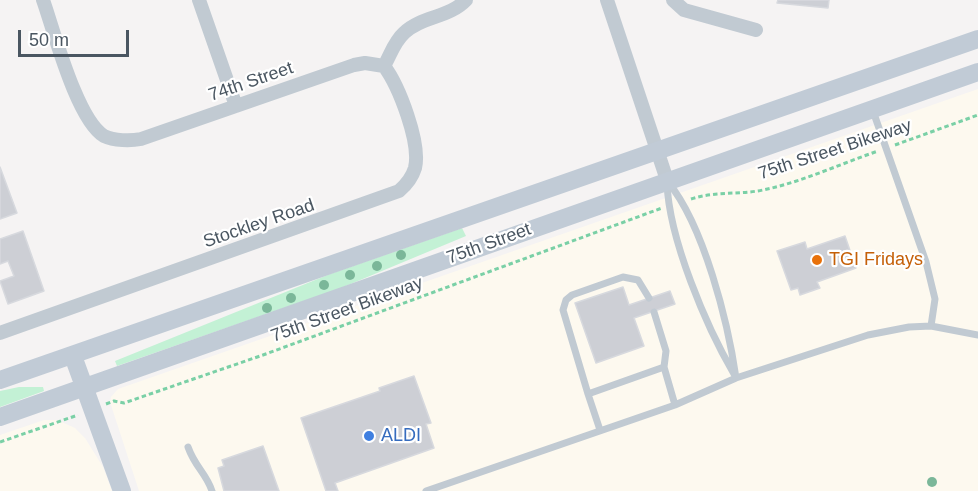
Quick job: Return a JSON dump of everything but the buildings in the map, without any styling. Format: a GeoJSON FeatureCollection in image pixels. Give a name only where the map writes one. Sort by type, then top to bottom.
{"type":"FeatureCollection","features":[{"type":"Feature","properties":{"kind":"main road","name":"75th Street"},"geometry":{"type":"LineString","coordinates":[[0,380],[978,39]]}},
{"type":"Feature","properties":{"kind":"main road","name":"75th Street"},"geometry":{"type":"LineString","coordinates":[[0,417],[978,72]]}},
{"type":"Feature","properties":{"kind":"main road"},"geometry":{"type":"LineString","coordinates":[[73,356],[123,491]]}},
{"type":"Feature","properties":{"kind":"street","name":"74th Street"},"geometry":{"type":"LineString","coordinates":[[44,0],[82,111],[105,136],[130,141],[354,65],[365,63],[384,66]]}},
{"type":"Feature","properties":{"kind":"street"},"geometry":{"type":"LineString","coordinates":[[199,0],[236,106]]}},
{"type":"Feature","properties":{"kind":"street"},"geometry":{"type":"LineString","coordinates":[[384,66],[394,44],[405,33],[418,23],[452,11],[466,0]]}},
{"type":"Feature","properties":{"kind":"street"},"geometry":{"type":"LineString","coordinates":[[673,0],[684,10],[756,30]]}},
{"type":"Feature","properties":{"kind":"street"},"geometry":{"type":"LineString","coordinates":[[610,1],[667,180]]}},
{"type":"Feature","properties":{"kind":"street","name":"Stockley Road"},"geometry":{"type":"LineString","coordinates":[[0,333],[385,198],[399,191],[408,182],[414,170],[415,146],[393,77],[384,66]]}},
{"type":"Feature","properties":{"kind":"lane"},"geometry":{"type":"LineString","coordinates":[[873,109],[926,262],[935,299],[932,326]]}},
{"type":"Feature","properties":{"kind":"lane"},"geometry":{"type":"LineString","coordinates":[[667,180],[670,215],[711,336],[736,378]]}},
{"type":"Feature","properties":{"kind":"lane"},"geometry":{"type":"LineString","coordinates":[[667,180],[688,209],[729,330],[736,378]]}},
{"type":"Feature","properties":{"kind":"lane"},"geometry":{"type":"LineString","coordinates":[[600,430],[563,310],[566,300],[623,277],[638,280],[649,298]]}},
{"type":"Feature","properties":{"kind":"lane"},"geometry":{"type":"LineString","coordinates":[[654,312],[666,351],[664,367],[675,405]]}},
{"type":"Feature","properties":{"kind":"lane"},"geometry":{"type":"LineString","coordinates":[[426,491],[448,487],[600,430],[675,405],[736,378],[868,335],[909,327],[932,326],[978,335]]}},
{"type":"Feature","properties":{"kind":"lane"},"geometry":{"type":"LineString","coordinates":[[588,394],[664,367]]}},
{"type":"Feature","properties":{"kind":"lane"},"geometry":{"type":"LineString","coordinates":[[188,447],[194,465],[208,478],[212,491]]}},
{"type":"Feature","properties":{"kind":"path","name":"75th Street Bikeway"},"geometry":{"type":"LineString","coordinates":[[699,196],[715,192],[738,193],[764,190],[978,115]]}},
{"type":"Feature","properties":{"kind":"path","name":"75th Street Bikeway"},"geometry":{"type":"LineString","coordinates":[[114,401],[124,403],[263,355],[655,211]]}},
{"type":"Feature","properties":{"kind":"path"},"geometry":{"type":"LineString","coordinates":[[0,442],[53,425]]}},
{"type":"Feature","properties":{"kind":"shaded area"},"geometry":{"type":"Polygon","coordinates":[[[978,89],[978,491],[139,491],[110,402],[118,389],[978,89]]]}},
{"type":"Feature","properties":{"kind":"shaded area"},"geometry":{"type":"Polygon","coordinates":[[[44,420],[57,420],[75,428],[85,438],[103,467],[112,491],[0,491],[0,435],[44,420]]]}},
{"type":"Feature","properties":{"kind":"green space"},"geometry":{"type":"Polygon","coordinates":[[[462,228],[466,236],[341,288],[117,366],[115,361],[330,274],[462,228]]]}},
{"type":"Feature","properties":{"kind":"green space"},"geometry":{"type":"Polygon","coordinates":[[[19,387],[43,387],[44,391],[0,407],[0,391],[19,387]]]}},
{"type":"Feature","properties":{"kind":"place","name":"TGI Fridays"},"geometry":{"type":"Point","coordinates":[817,260]}},
{"type":"Feature","properties":{"kind":"place","name":"ALDI"},"geometry":{"type":"Point","coordinates":[369,436]}}]}
